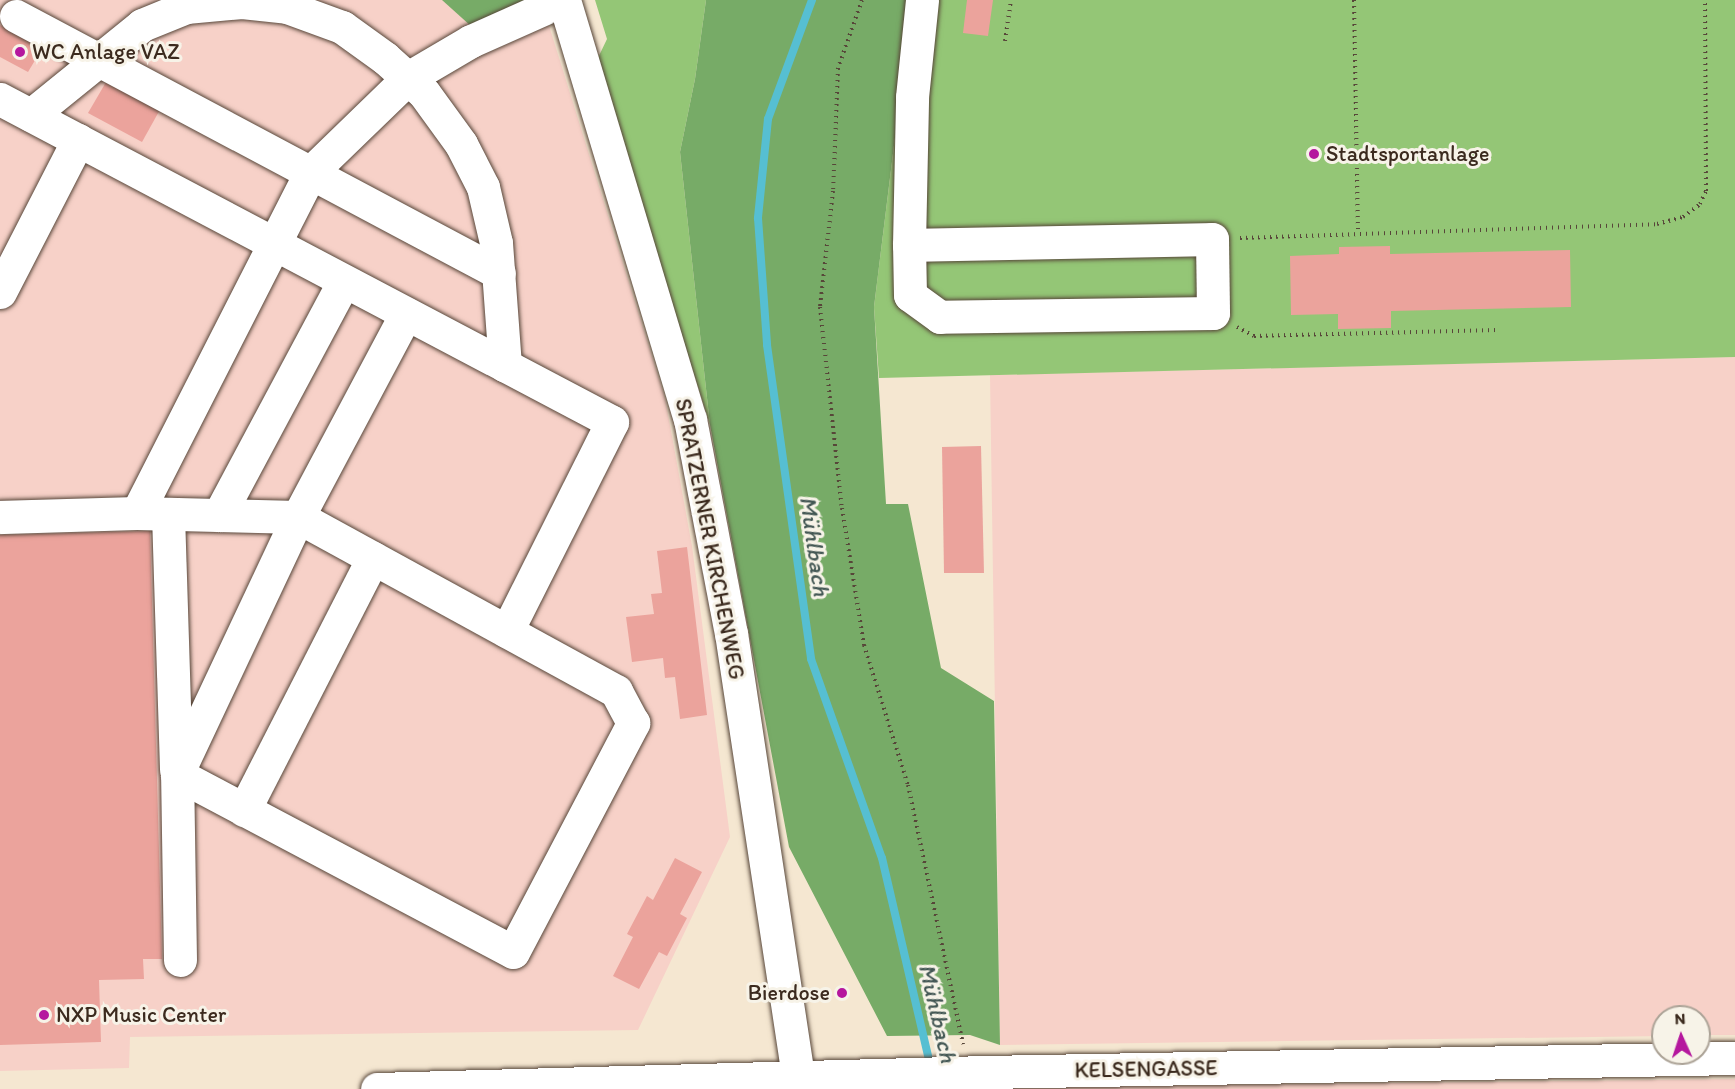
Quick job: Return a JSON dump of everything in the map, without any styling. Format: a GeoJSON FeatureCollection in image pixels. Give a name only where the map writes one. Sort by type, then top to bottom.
{"type":"FeatureCollection","features":[{"type":"Feature","properties":{"kind":"street"},"geometry":{"type":"LineString","coordinates":[[909,245],[1212,239],[1213,313],[940,317],[910,295],[909,245],[912,97],[922,0]]}},
{"type":"Feature","properties":{"kind":"street"},"geometry":{"type":"LineString","coordinates":[[31,115],[142,25],[186,7],[242,2],[287,7],[342,27],[385,58],[424,93],[461,144],[483,187],[496,243],[505,366]]}},
{"type":"Feature","properties":{"kind":"street"},"geometry":{"type":"LineString","coordinates":[[180,960],[177,774],[152,514],[272,242],[310,173],[408,78],[471,41],[553,4]]}},
{"type":"Feature","properties":{"kind":"street","name":"SPRATZERNER KIRCHENWEG"},"geometry":{"type":"LineString","coordinates":[[553,4],[690,419],[730,633],[800,1083]]}},
{"type":"Feature","properties":{"kind":"street"},"geometry":{"type":"LineString","coordinates":[[16,16],[499,273]]}},
{"type":"Feature","properties":{"kind":"street"},"geometry":{"type":"LineString","coordinates":[[0,99],[612,422],[507,631]]}},
{"type":"Feature","properties":{"kind":"street"},"geometry":{"type":"LineString","coordinates":[[0,292],[78,140]]}},
{"type":"Feature","properties":{"kind":"street"},"geometry":{"type":"LineString","coordinates":[[219,515],[344,280]]}},
{"type":"Feature","properties":{"kind":"street"},"geometry":{"type":"LineString","coordinates":[[177,774],[298,517],[406,314]]}},
{"type":"Feature","properties":{"kind":"street"},"geometry":{"type":"LineString","coordinates":[[0,517],[152,514],[298,517],[616,691],[633,723],[513,952],[177,774]]}},
{"type":"Feature","properties":{"kind":"street"},"geometry":{"type":"LineString","coordinates":[[244,810],[373,558]]}},
{"type":"Feature","properties":{"kind":"street","name":"KELSENGASSE"},"geometry":{"type":"LineString","coordinates":[[377,1089],[800,1083],[903,1075],[975,1077],[1735,1058]]}},
{"type":"Feature","properties":{"kind":"path"},"geometry":{"type":"LineString","coordinates":[[862,0],[838,68],[833,191],[820,307],[842,508],[864,645],[908,785],[975,1077]]}},
{"type":"Feature","properties":{"kind":"path"},"geometry":{"type":"LineString","coordinates":[[1005,41],[1011,0]]}},
{"type":"Feature","properties":{"kind":"path"},"geometry":{"type":"LineString","coordinates":[[1354,0],[1359,234]]}},
{"type":"Feature","properties":{"kind":"path"},"geometry":{"type":"LineString","coordinates":[[1212,239],[1657,224],[1683,217],[1700,204],[1706,191],[1705,0]]}},
{"type":"Feature","properties":{"kind":"path"},"geometry":{"type":"LineString","coordinates":[[1213,313],[1254,336],[1497,330]]}},
{"type":"Feature","properties":{"kind":"shaded area"},"geometry":{"type":"Polygon","coordinates":[[[0,0],[541,0],[665,398],[692,546],[730,837],[638,1030],[130,1037],[129,1068],[0,1071],[0,0]]]}},
{"type":"Feature","properties":{"kind":"shaded area"},"geometry":{"type":"Polygon","coordinates":[[[1735,357],[1735,1035],[1711,1035],[1711,1005],[1651,1005],[1651,1036],[1000,1045],[990,375],[1735,357]]]}},
{"type":"Feature","properties":{"kind":"shaded area"},"geometry":{"type":"Polygon","coordinates":[[[1735,1079],[1735,1089],[882,1089],[1735,1079]]]}},
{"type":"Feature","properties":{"kind":"green space"},"geometry":{"type":"Polygon","coordinates":[[[442,0],[533,0],[472,27],[442,0]]]}},
{"type":"Feature","properties":{"kind":"green space"},"geometry":{"type":"Polygon","coordinates":[[[595,0],[706,0],[695,79],[680,152],[710,425],[596,62],[607,39],[595,0]]]}},
{"type":"Feature","properties":{"kind":"green space"},"geometry":{"type":"Polygon","coordinates":[[[706,0],[912,0],[874,307],[886,504],[908,504],[941,668],[994,701],[1000,1045],[970,1035],[887,1036],[789,847],[710,425],[680,152],[695,79],[706,0]]]}},
{"type":"Feature","properties":{"kind":"green space","name":"Stadtsportanlage"},"geometry":{"type":"Polygon","coordinates":[[[912,0],[1735,0],[1735,357],[879,378],[874,307],[912,0]]]}},
{"type":"Feature","properties":{"kind":"building"},"geometry":{"type":"Polygon","coordinates":[[[967,0],[993,0],[988,36],[963,33],[967,0]]]}},
{"type":"Feature","properties":{"kind":"building","name":"WC Anlage VAZ"},"geometry":{"type":"Polygon","coordinates":[[[0,25],[43,47],[28,72],[0,57],[0,25]]]}},
{"type":"Feature","properties":{"kind":"building"},"geometry":{"type":"Polygon","coordinates":[[[109,77],[162,106],[142,142],[88,113],[109,77]]]}},
{"type":"Feature","properties":{"kind":"building"},"geometry":{"type":"Polygon","coordinates":[[[1390,246],[1390,254],[1570,250],[1571,307],[1391,311],[1391,328],[1338,329],[1338,314],[1291,315],[1290,256],[1339,254],[1339,247],[1390,246]]]}},
{"type":"Feature","properties":{"kind":"building"},"geometry":{"type":"Polygon","coordinates":[[[981,446],[984,573],[944,573],[942,447],[981,446]]]}},
{"type":"Feature","properties":{"kind":"building"},"geometry":{"type":"Polygon","coordinates":[[[150,531],[162,959],[143,959],[144,979],[99,980],[101,1042],[0,1045],[0,535],[150,531]]]}},
{"type":"Feature","properties":{"kind":"building"},"geometry":{"type":"Polygon","coordinates":[[[687,547],[707,715],[680,719],[675,677],[665,678],[663,658],[632,662],[626,617],[654,614],[651,594],[662,593],[657,551],[687,547]]]}},
{"type":"Feature","properties":{"kind":"building"},"geometry":{"type":"Polygon","coordinates":[[[675,858],[702,872],[680,914],[687,918],[667,956],[659,952],[639,989],[613,976],[633,937],[627,934],[647,896],[653,900],[675,858]]]}},
{"type":"Feature","properties":{"kind":"waterway","name":"Mühlbach"},"geometry":{"type":"LineString","coordinates":[[812,0],[768,119],[758,218],[767,345],[811,659],[882,858],[931,1068]]}},
{"type":"Feature","properties":{"kind":"place","name":"WC Anlage VAZ"},"geometry":{"type":"Point","coordinates":[20,52]}},
{"type":"Feature","properties":{"kind":"place","name":"Stadtsportanlage"},"geometry":{"type":"Point","coordinates":[1314,154]}},
{"type":"Feature","properties":{"kind":"place","name":"Bierdose"},"geometry":{"type":"Point","coordinates":[842,993]}},
{"type":"Feature","properties":{"kind":"place","name":"NXP Music Center"},"geometry":{"type":"Point","coordinates":[44,1015]}}]}
